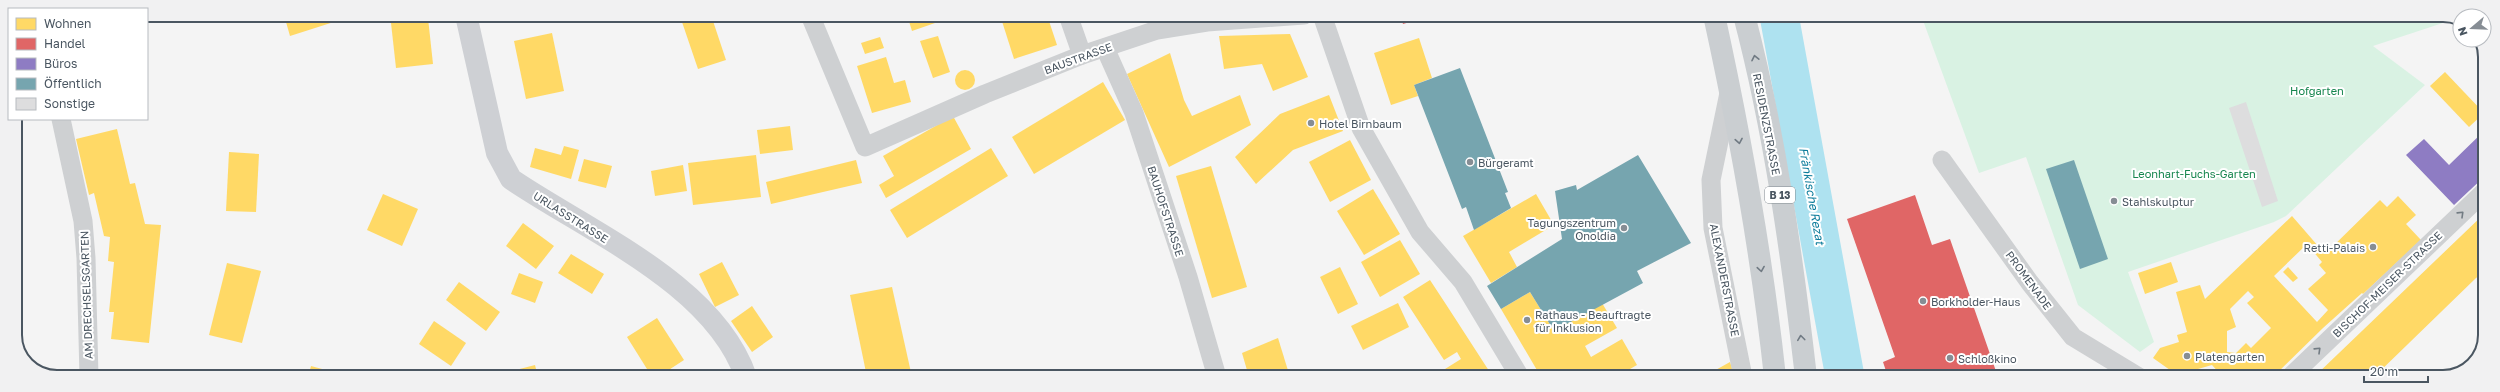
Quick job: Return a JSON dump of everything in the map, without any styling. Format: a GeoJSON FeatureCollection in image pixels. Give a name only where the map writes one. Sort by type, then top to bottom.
{"type":"FeatureCollection","features":[{"type":"Feature","properties":{"kind":"main road","name":"B 13"},"geometry":{"type":"LineString","coordinates":[[1716,22],[1730,89],[1769,321],[1774,370]]}},
{"type":"Feature","properties":{"kind":"main road","name":"RESIDENZSTRASSE"},"geometry":{"type":"LineString","coordinates":[[1746,22],[1772,145],[1808,370]]}},
{"type":"Feature","properties":{"kind":"street","name":"URLASSTRASSE"},"geometry":{"type":"LineString","coordinates":[[468,22],[497,153],[511,179],[664,274],[714,321],[740,361],[743,370]]}},
{"type":"Feature","properties":{"kind":"street","name":"BAUSTRASSE"},"geometry":{"type":"LineString","coordinates":[[813,22],[865,146],[985,94],[1082,55],[1157,30],[1213,22]]}},
{"type":"Feature","properties":{"kind":"street"},"geometry":{"type":"LineString","coordinates":[[1070,22],[1082,55]]}},
{"type":"Feature","properties":{"kind":"street"},"geometry":{"type":"LineString","coordinates":[[1324,22],[1361,128],[1420,232],[1463,282],[1516,370]]}},
{"type":"Feature","properties":{"kind":"street","name":"BAUHOFSTRASSE"},"geometry":{"type":"LineString","coordinates":[[1105,48],[1134,113],[1188,278],[1214,370]]}},
{"type":"Feature","properties":{"kind":"street","name":"ALEXANDERSTRASSE"},"geometry":{"type":"LineString","coordinates":[[1730,89],[1711,180],[1713,228],[1742,370]]}},
{"type":"Feature","properties":{"kind":"street","name":"AM DRECHSELSGARTEN"},"geometry":{"type":"LineString","coordinates":[[61,120],[84,228],[89,370]]}},
{"type":"Feature","properties":{"kind":"street","name":"PROMENADE"},"geometry":{"type":"LineString","coordinates":[[1942,160],[2030,283],[2073,337],[2127,370]]}},
{"type":"Feature","properties":{"kind":"street","name":"BISCHOF-MEISER-STRASSE"},"geometry":{"type":"LineString","coordinates":[[2297,370],[2478,198]]}},
{"type":"Feature","properties":{"kind":"green space"},"geometry":{"type":"Polygon","coordinates":[[[1924,22],[2446,22],[2373,46],[2425,85],[2286,216],[2274,222],[2128,272],[2154,342],[2140,352],[2078,305],[2026,157],[1979,173],[1924,22]]]}},
{"type":"Feature","properties":{"kind":"building: Wohnen"},"geometry":{"type":"Polygon","coordinates":[[[286,22],[334,22],[290,36],[286,22]]]}},
{"type":"Feature","properties":{"kind":"building: Wohnen"},"geometry":{"type":"Polygon","coordinates":[[[428,22],[433,64],[396,68],[391,23],[428,22]]]}},
{"type":"Feature","properties":{"kind":"building: Wohnen"},"geometry":{"type":"Polygon","coordinates":[[[682,22],[713,22],[726,60],[698,69],[682,22]]]}},
{"type":"Feature","properties":{"kind":"building: Wohnen"},"geometry":{"type":"Polygon","coordinates":[[[909,22],[938,22],[912,31],[909,22]]]}},
{"type":"Feature","properties":{"kind":"building: Wohnen"},"geometry":{"type":"Polygon","coordinates":[[[1002,22],[1049,22],[1057,45],[1014,59],[1002,22]]]}},
{"type":"Feature","properties":{"kind":"building: Wohnen"},"geometry":{"type":"Polygon","coordinates":[[[552,33],[564,91],[526,99],[514,41],[552,33]]]}},
{"type":"Feature","properties":{"kind":"building: Wohnen"},"geometry":{"type":"Polygon","coordinates":[[[1290,34],[1308,77],[1273,91],[1262,64],[1224,69],[1219,36],[1290,34]]]}},
{"type":"Feature","properties":{"kind":"building: Wohnen"},"geometry":{"type":"Polygon","coordinates":[[[938,36],[950,72],[933,78],[920,41],[938,36]]]}},
{"type":"Feature","properties":{"kind":"building: Wohnen"},"geometry":{"type":"Polygon","coordinates":[[[880,37],[884,48],[865,54],[861,43],[880,37]]]}},
{"type":"Feature","properties":{"kind":"building: Wohnen"},"geometry":{"type":"Polygon","coordinates":[[[1419,38],[1432,78],[1414,85],[1418,96],[1391,105],[1374,53],[1419,38]]]}},
{"type":"Feature","properties":{"kind":"building: Wohnen"},"geometry":{"type":"Polygon","coordinates":[[[1170,53],[1184,100],[1192,116],[1240,95],[1251,125],[1169,167],[1127,74],[1170,53]]]}},
{"type":"Feature","properties":{"kind":"building: Wohnen"},"geometry":{"type":"Polygon","coordinates":[[[886,57],[894,83],[905,80],[911,102],[872,113],[857,66],[886,57]]]}},
{"type":"Feature","properties":{"kind":"building: Wohnen"},"geometry":{"type":"Polygon","coordinates":[[[965,70],[972,73],[975,80],[972,87],[965,90],[958,87],[955,80],[958,73],[965,70]]]}},
{"type":"Feature","properties":{"kind":"building: Wohnen"},"geometry":{"type":"Polygon","coordinates":[[[2445,72],[2478,107],[2478,119],[2469,127],[2430,86],[2445,72]]]}},
{"type":"Feature","properties":{"kind":"building: Wohnen"},"geometry":{"type":"Polygon","coordinates":[[[1103,82],[1125,120],[1034,174],[1012,137],[1103,82]]]}},
{"type":"Feature","properties":{"kind":"building: Wohnen"},"geometry":{"type":"Polygon","coordinates":[[[1329,95],[1343,131],[1293,150],[1256,184],[1235,157],[1280,114],[1329,95]]]}},
{"type":"Feature","properties":{"kind":"building: Wohnen"},"geometry":{"type":"Polygon","coordinates":[[[953,116],[971,149],[886,198],[879,185],[894,176],[883,156],[953,116]]]}},
{"type":"Feature","properties":{"kind":"building: Wohnen"},"geometry":{"type":"Polygon","coordinates":[[[790,126],[793,150],[760,154],[757,130],[790,126]]]}},
{"type":"Feature","properties":{"kind":"building: Wohnen"},"geometry":{"type":"Polygon","coordinates":[[[117,129],[130,184],[135,183],[145,224],[161,225],[149,343],[111,339],[114,312],[109,312],[114,262],[108,261],[110,237],[104,236],[94,193],[89,195],[76,139],[117,129]]]}},
{"type":"Feature","properties":{"kind":"building: Wohnen"},"geometry":{"type":"Polygon","coordinates":[[[1350,140],[1371,180],[1330,202],[1309,162],[1350,140]]]}},
{"type":"Feature","properties":{"kind":"building: Wohnen"},"geometry":{"type":"Polygon","coordinates":[[[564,146],[579,150],[571,179],[530,167],[535,148],[561,155],[564,146]]]}},
{"type":"Feature","properties":{"kind":"building: Wohnen"},"geometry":{"type":"Polygon","coordinates":[[[991,148],[1008,176],[907,238],[890,210],[991,148]]]}},
{"type":"Feature","properties":{"kind":"building: Wohnen"},"geometry":{"type":"Polygon","coordinates":[[[229,152],[259,154],[256,212],[226,211],[229,152]]]}},
{"type":"Feature","properties":{"kind":"building: Wohnen"},"geometry":{"type":"Polygon","coordinates":[[[756,155],[761,197],[693,205],[688,163],[756,155]]]}},
{"type":"Feature","properties":{"kind":"building: Wohnen"},"geometry":{"type":"Polygon","coordinates":[[[584,159],[612,166],[606,188],[578,181],[584,159]]]}},
{"type":"Feature","properties":{"kind":"building: Wohnen"},"geometry":{"type":"Polygon","coordinates":[[[856,160],[862,183],[771,204],[766,182],[856,160]]]}},
{"type":"Feature","properties":{"kind":"building: Wohnen"},"geometry":{"type":"Polygon","coordinates":[[[683,165],[687,191],[655,196],[651,171],[683,165]]]}},
{"type":"Feature","properties":{"kind":"building: Wohnen"},"geometry":{"type":"Polygon","coordinates":[[[1211,166],[1247,287],[1212,298],[1176,176],[1211,166]]]}},
{"type":"Feature","properties":{"kind":"building: Wohnen"},"geometry":{"type":"Polygon","coordinates":[[[1373,189],[1400,234],[1364,255],[1337,211],[1373,189]]]}},
{"type":"Feature","properties":{"kind":"building: Wohnen"},"geometry":{"type":"Polygon","coordinates":[[[383,194],[418,209],[402,246],[367,230],[383,194]]]}},
{"type":"Feature","properties":{"kind":"building: Wohnen"},"geometry":{"type":"Polygon","coordinates":[[[1536,194],[1554,225],[1509,252],[1517,267],[1491,283],[1463,236],[1536,194]]]}},
{"type":"Feature","properties":{"kind":"building: Wohnen"},"geometry":{"type":"Polygon","coordinates":[[[2398,196],[2416,215],[2406,224],[2421,240],[2363,294],[2362,293],[2323,328],[2280,370],[2217,370],[2212,365],[2194,370],[2170,370],[2153,358],[2160,348],[2179,342],[2177,335],[2187,332],[2176,292],[2200,285],[2205,299],[2292,216],[2325,254],[2380,200],[2387,207],[2398,196]],[[2307,244],[2274,276],[2317,322],[2328,310],[2308,289],[2326,273],[2319,265],[2322,262],[2307,244]],[[2248,291],[2230,309],[2236,327],[2227,331],[2227,352],[2236,353],[2246,343],[2251,348],[2271,328],[2247,303],[2254,297],[2248,291]]]}},
{"type":"Feature","properties":{"kind":"building: Wohnen"},"geometry":{"type":"Polygon","coordinates":[[[2478,220],[2478,276],[2381,370],[2321,370],[2478,220]]]}},
{"type":"Feature","properties":{"kind":"building: Wohnen"},"geometry":{"type":"Polygon","coordinates":[[[523,223],[554,246],[536,269],[506,246],[523,223]]]}},
{"type":"Feature","properties":{"kind":"building: Wohnen"},"geometry":{"type":"Polygon","coordinates":[[[1400,240],[1420,274],[1380,297],[1361,262],[1400,240]]]}},
{"type":"Feature","properties":{"kind":"building: Wohnen"},"geometry":{"type":"Polygon","coordinates":[[[571,254],[604,274],[592,294],[558,273],[571,254]]]}},
{"type":"Feature","properties":{"kind":"building: Wohnen"},"geometry":{"type":"Polygon","coordinates":[[[722,262],[739,295],[715,307],[699,274],[722,262]]]}},
{"type":"Feature","properties":{"kind":"building: Wohnen"},"geometry":{"type":"Polygon","coordinates":[[[2171,262],[2178,282],[2145,294],[2138,273],[2171,262]]]}},
{"type":"Feature","properties":{"kind":"building: Wohnen"},"geometry":{"type":"Polygon","coordinates":[[[227,263],[261,271],[242,343],[209,335],[227,263]]]}},
{"type":"Feature","properties":{"kind":"building: Wohnen"},"geometry":{"type":"Polygon","coordinates":[[[1340,267],[1358,304],[1338,314],[1320,277],[1340,267]]]}},
{"type":"Feature","properties":{"kind":"building: Wohnen"},"geometry":{"type":"Polygon","coordinates":[[[2288,267],[2298,278],[2293,282],[2283,272],[2288,267]]]}},
{"type":"Feature","properties":{"kind":"building: Wohnen"},"geometry":{"type":"Polygon","coordinates":[[[519,273],[543,282],[535,303],[511,294],[519,273]]]}},
{"type":"Feature","properties":{"kind":"building: Wohnen"},"geometry":{"type":"Polygon","coordinates":[[[1430,280],[1488,370],[1446,370],[1445,369],[1461,359],[1457,352],[1444,360],[1403,297],[1430,280]]]}},
{"type":"Feature","properties":{"kind":"building: Wohnen"},"geometry":{"type":"Polygon","coordinates":[[[459,282],[500,312],[486,331],[446,300],[459,282]]]}},
{"type":"Feature","properties":{"kind":"building: Wohnen"},"geometry":{"type":"Polygon","coordinates":[[[892,287],[910,370],[866,370],[850,295],[892,287]]]}},
{"type":"Feature","properties":{"kind":"building: Wohnen"},"geometry":{"type":"Polygon","coordinates":[[[1530,292],[1554,331],[1602,303],[1617,328],[1585,346],[1591,357],[1622,339],[1637,365],[1630,370],[1537,370],[1501,309],[1530,292]]]}},
{"type":"Feature","properties":{"kind":"building: Wohnen"},"geometry":{"type":"Polygon","coordinates":[[[1398,303],[1409,327],[1363,350],[1351,326],[1398,303]]]}},
{"type":"Feature","properties":{"kind":"building: Wohnen"},"geometry":{"type":"Polygon","coordinates":[[[752,306],[773,337],[752,352],[731,321],[752,306]]]}},
{"type":"Feature","properties":{"kind":"building: Wohnen"},"geometry":{"type":"Polygon","coordinates":[[[657,318],[684,360],[669,370],[648,370],[627,337],[657,318]]]}},
{"type":"Feature","properties":{"kind":"building: Wohnen"},"geometry":{"type":"Polygon","coordinates":[[[434,321],[466,343],[451,366],[419,344],[434,321]]]}},
{"type":"Feature","properties":{"kind":"building: Wohnen"},"geometry":{"type":"Polygon","coordinates":[[[1278,338],[1288,370],[1247,370],[1242,353],[1278,338]]]}},
{"type":"Feature","properties":{"kind":"building: Wohnen"},"geometry":{"type":"Polygon","coordinates":[[[1730,362],[1733,370],[1716,370],[1730,362]]]}},
{"type":"Feature","properties":{"kind":"building: Wohnen"},"geometry":{"type":"Polygon","coordinates":[[[535,365],[536,370],[516,370],[535,365]]]}},
{"type":"Feature","properties":{"kind":"building: Wohnen"},"geometry":{"type":"Polygon","coordinates":[[[311,366],[326,370],[310,370],[311,366]]]}},
{"type":"Feature","properties":{"kind":"building: Handel","name":"Borkholder-Haus"},"geometry":{"type":"Polygon","coordinates":[[[1915,195],[1932,245],[1950,239],[1996,370],[1886,370],[1883,362],[1895,357],[1847,219],[1915,195]]]}},
{"type":"Feature","properties":{"kind":"building: Büros"},"geometry":{"type":"Polygon","coordinates":[[[2478,137],[2478,183],[2454,205],[2406,155],[2424,139],[2449,165],[2478,137]]]}},
{"type":"Feature","properties":{"kind":"building: Öffentlich","name":"Bürgeramt"},"geometry":{"type":"Polygon","coordinates":[[[1460,68],[1508,192],[1505,193],[1511,208],[1474,230],[1466,207],[1462,209],[1414,85],[1460,68]]]}},
{"type":"Feature","properties":{"kind":"building: Öffentlich"},"geometry":{"type":"Polygon","coordinates":[[[1638,155],[1691,243],[1637,271],[1643,283],[1554,331],[1530,292],[1501,309],[1487,286],[1562,239],[1555,191],[1576,185],[1577,190],[1638,155]]]}},
{"type":"Feature","properties":{"kind":"building: Öffentlich"},"geometry":{"type":"Polygon","coordinates":[[[2074,160],[2108,259],[2080,269],[2046,169],[2074,160]]]}},
{"type":"Feature","properties":{"kind":"building: Sonstige"},"geometry":{"type":"Polygon","coordinates":[[[2246,102],[2278,201],[2262,207],[2229,108],[2246,102]]]}},
{"type":"Feature","properties":{"kind":"waterway","name":"Fränkische Rezat"},"geometry":{"type":"LineString","coordinates":[[1780,22],[1844,370]]}},
{"type":"Feature","properties":{"kind":"place","name":"Hotel Birnbaum"},"geometry":{"type":"Point","coordinates":[1311,123]}},
{"type":"Feature","properties":{"kind":"place","name":"Bürgeramt"},"geometry":{"type":"Point","coordinates":[1470,162]}},
{"type":"Feature","properties":{"kind":"place","name":"Stahlskulptur"},"geometry":{"type":"Point","coordinates":[2114,201]}},
{"type":"Feature","properties":{"kind":"place","name":"Tagungszentrum Onoldia"},"geometry":{"type":"Point","coordinates":[1624,228]}},
{"type":"Feature","properties":{"kind":"place","name":"Retti-Palais"},"geometry":{"type":"Point","coordinates":[2373,247]}},
{"type":"Feature","properties":{"kind":"place","name":"Borkholder-Haus"},"geometry":{"type":"Point","coordinates":[1923,301]}},
{"type":"Feature","properties":{"kind":"place","name":"Rathaus - Beauftragte für Inklusion"},"geometry":{"type":"Point","coordinates":[1527,320]}},
{"type":"Feature","properties":{"kind":"place","name":"Platengarten"},"geometry":{"type":"Point","coordinates":[2187,356]}},
{"type":"Feature","properties":{"kind":"place","name":"Schloßkino"},"geometry":{"type":"Point","coordinates":[1950,358]}},
{"type":"Feature","properties":{"kind":"park label","name":"Hofgarten"},"geometry":{"type":"Point","coordinates":[2317,90]}},
{"type":"Feature","properties":{"kind":"park label","name":"Leonhart-Fuchs-Garten"},"geometry":{"type":"Point","coordinates":[2194,173]}}]}
